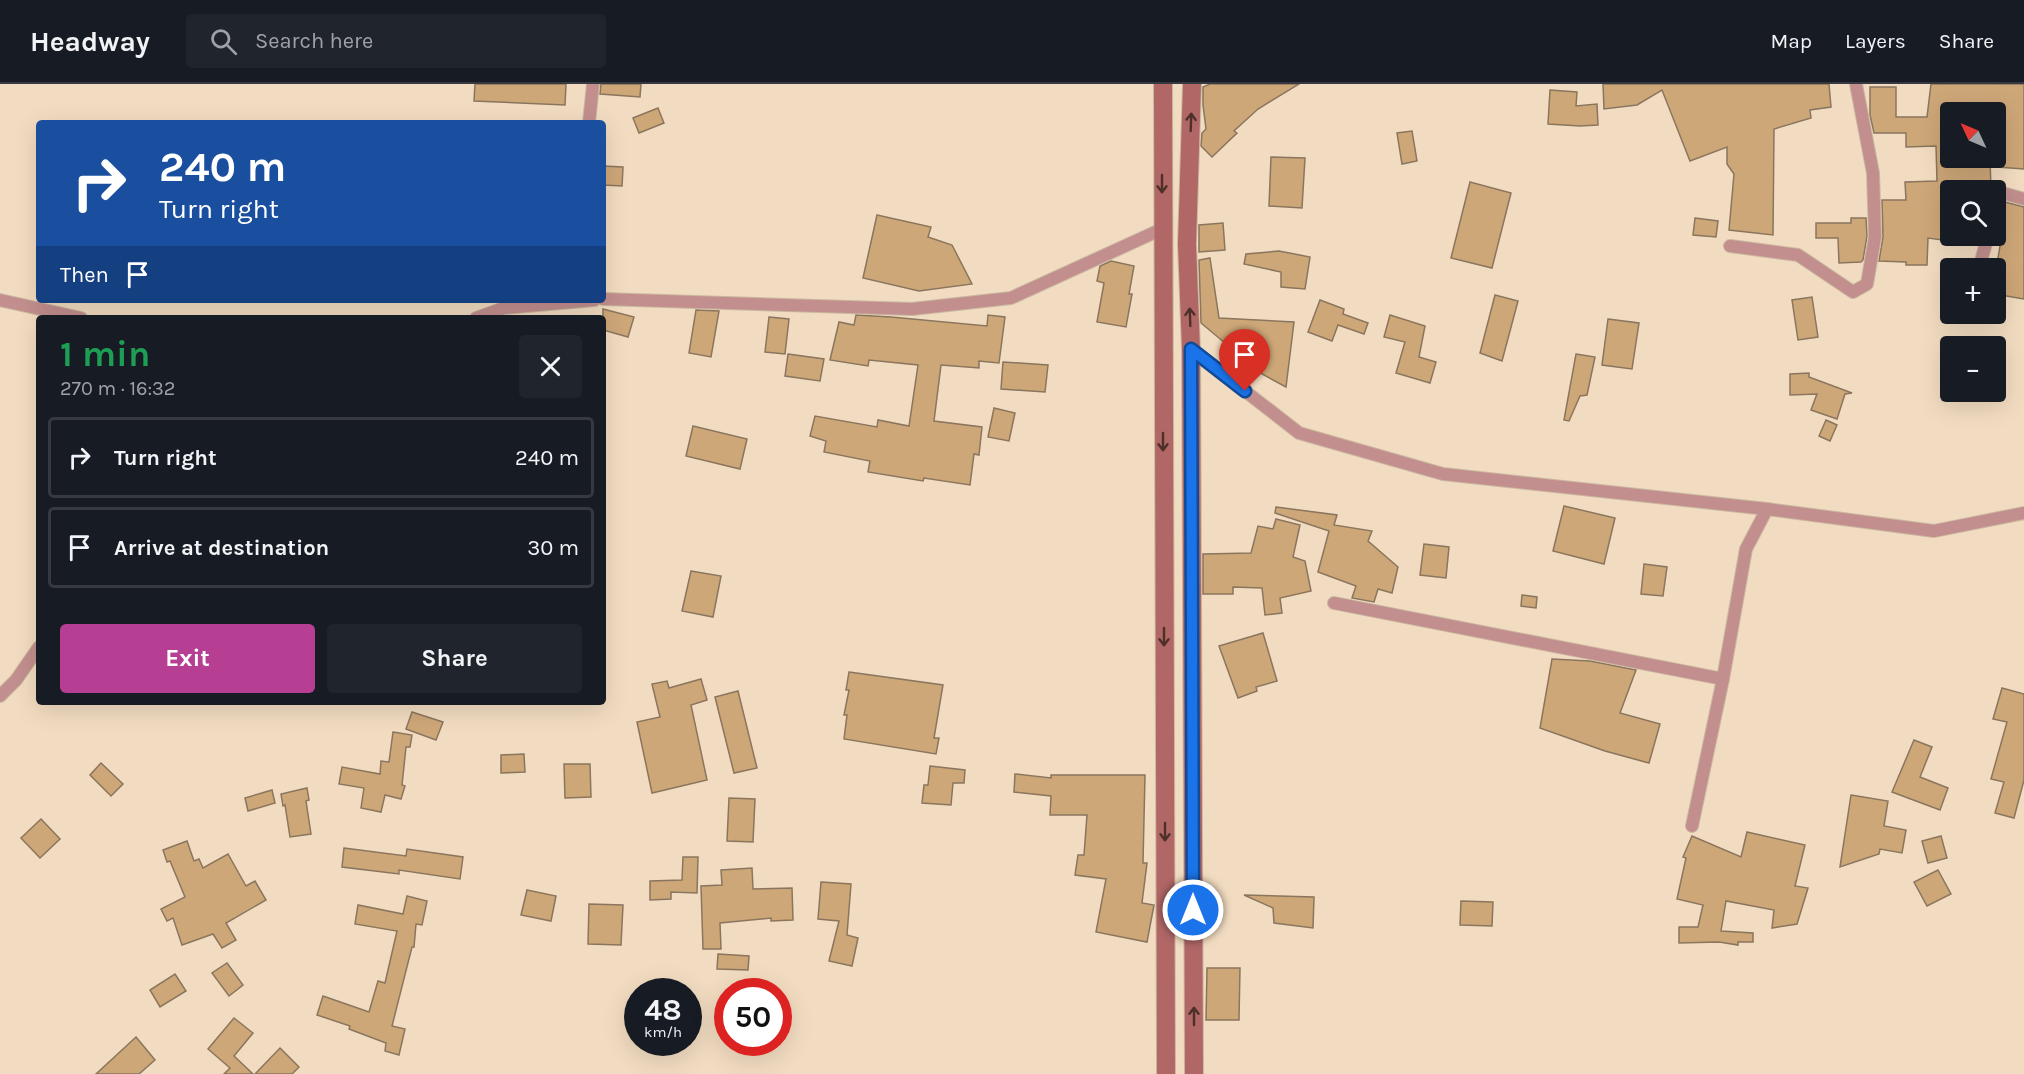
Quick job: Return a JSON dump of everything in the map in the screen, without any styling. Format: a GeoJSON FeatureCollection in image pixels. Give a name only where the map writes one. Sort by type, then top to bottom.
{"type":"FeatureCollection","features":[{"type":"Feature","properties":{"kind":"main road"},"geometry":{"type":"LineString","coordinates":[[1163,84],[1166,1074]]}},
{"type":"Feature","properties":{"kind":"main road"},"geometry":{"type":"LineString","coordinates":[[1192,84],[1188,244],[1192,396],[1194,1074]]}},
{"type":"Feature","properties":{"kind":"main road"},"geometry":{"type":"LineString","coordinates":[[1163,399],[1192,396]]}},
{"type":"Feature","properties":{"kind":"street"},"geometry":{"type":"LineString","coordinates":[[589,120],[593,84]]}},
{"type":"Feature","properties":{"kind":"street"},"geometry":{"type":"LineString","coordinates":[[1730,246],[1798,255],[1853,292],[1868,284],[1875,237],[1873,173],[1856,84]]}},
{"type":"Feature","properties":{"kind":"street"},"geometry":{"type":"LineString","coordinates":[[2006,194],[2024,199]]}},
{"type":"Feature","properties":{"kind":"street"},"geometry":{"type":"LineString","coordinates":[[606,299],[912,309],[1011,298],[1162,229]]}},
{"type":"Feature","properties":{"kind":"street"},"geometry":{"type":"LineString","coordinates":[[0,300],[68,315]]}},
{"type":"Feature","properties":{"kind":"street"},"geometry":{"type":"LineString","coordinates":[[484,315],[504,308],[550,303]]}},
{"type":"Feature","properties":{"kind":"street"},"geometry":{"type":"LineString","coordinates":[[1191,349],[1299,433],[1443,474],[1767,509],[1934,531],[2024,513]]}},
{"type":"Feature","properties":{"kind":"street"},"geometry":{"type":"LineString","coordinates":[[1692,826],[1723,679],[1746,549],[1767,509]]}},
{"type":"Feature","properties":{"kind":"street"},"geometry":{"type":"LineString","coordinates":[[1334,603],[1723,679]]}},
{"type":"Feature","properties":{"kind":"street"},"geometry":{"type":"LineString","coordinates":[[0,696],[16,680],[36,651]]}},
{"type":"Feature","properties":{"kind":"building"},"geometry":{"type":"Polygon","coordinates":[[[475,84],[566,84],[565,105],[474,101],[475,84]]]}},
{"type":"Feature","properties":{"kind":"building"},"geometry":{"type":"Polygon","coordinates":[[[601,84],[641,84],[640,97],[600,94],[601,84]]]}},
{"type":"Feature","properties":{"kind":"building"},"geometry":{"type":"Polygon","coordinates":[[[1210,84],[1299,84],[1258,109],[1234,131],[1237,133],[1212,157],[1201,146],[1202,133],[1206,129],[1203,87],[1210,84]]]}},
{"type":"Feature","properties":{"kind":"building"},"geometry":{"type":"Polygon","coordinates":[[[1603,84],[1829,84],[1831,107],[1810,110],[1811,118],[1774,129],[1773,235],[1729,230],[1734,174],[1727,164],[1727,147],[1690,161],[1662,90],[1637,105],[1604,109],[1603,84]]]}},
{"type":"Feature","properties":{"kind":"building"},"geometry":{"type":"Polygon","coordinates":[[[1931,84],[2024,84],[2024,169],[2006,168],[2006,102],[1940,102],[1940,168],[1990,168],[1991,180],[1940,180],[1940,240],[1928,238],[1927,265],[1879,261],[1883,237],[1882,200],[1906,200],[1905,182],[1937,181],[1936,146],[1906,147],[1906,133],[1874,133],[1870,115],[1870,87],[1896,87],[1896,117],[1927,117],[1931,84]]]}},
{"type":"Feature","properties":{"kind":"building"},"geometry":{"type":"Polygon","coordinates":[[[1550,90],[1577,92],[1576,106],[1597,104],[1598,125],[1548,124],[1550,90]]]}},
{"type":"Feature","properties":{"kind":"building"},"geometry":{"type":"Polygon","coordinates":[[[658,108],[664,123],[639,133],[633,118],[658,108]]]}},
{"type":"Feature","properties":{"kind":"building"},"geometry":{"type":"Polygon","coordinates":[[[1412,131],[1417,161],[1402,164],[1397,133],[1412,131]]]}},
{"type":"Feature","properties":{"kind":"building"},"geometry":{"type":"Polygon","coordinates":[[[1271,157],[1305,158],[1302,208],[1269,206],[1271,157]]]}},
{"type":"Feature","properties":{"kind":"building"},"geometry":{"type":"Polygon","coordinates":[[[606,166],[623,167],[622,186],[606,185],[606,166]]]}},
{"type":"Feature","properties":{"kind":"building"},"geometry":{"type":"Polygon","coordinates":[[[1470,182],[1511,193],[1492,268],[1451,258],[1470,182]]]}},
{"type":"Feature","properties":{"kind":"building"},"geometry":{"type":"Polygon","coordinates":[[[2006,202],[2024,207],[2024,299],[2006,296],[2006,258],[1998,258],[2000,246],[2006,246],[2006,202]]]}},
{"type":"Feature","properties":{"kind":"building"},"geometry":{"type":"Polygon","coordinates":[[[877,215],[931,227],[928,237],[952,245],[972,284],[919,291],[863,278],[877,215]]]}},
{"type":"Feature","properties":{"kind":"building"},"geometry":{"type":"Polygon","coordinates":[[[1695,218],[1718,221],[1716,237],[1693,235],[1695,218]]]}},
{"type":"Feature","properties":{"kind":"building"},"geometry":{"type":"Polygon","coordinates":[[[1851,218],[1866,218],[1867,236],[1863,260],[1839,263],[1838,238],[1816,238],[1816,223],[1851,223],[1851,218]]]}},
{"type":"Feature","properties":{"kind":"building"},"geometry":{"type":"Polygon","coordinates":[[[1223,223],[1225,250],[1199,252],[1199,225],[1223,223]]]}},
{"type":"Feature","properties":{"kind":"building"},"geometry":{"type":"Polygon","coordinates":[[[1279,251],[1310,257],[1305,289],[1281,287],[1281,272],[1244,264],[1246,254],[1279,251]]]}},
{"type":"Feature","properties":{"kind":"building"},"geometry":{"type":"Polygon","coordinates":[[[1210,258],[1219,318],[1294,322],[1286,387],[1262,374],[1201,323],[1199,260],[1210,258]]]}},
{"type":"Feature","properties":{"kind":"building"},"geometry":{"type":"Polygon","coordinates":[[[1111,261],[1134,266],[1126,327],[1097,322],[1104,283],[1097,281],[1100,266],[1111,261]]]}},
{"type":"Feature","properties":{"kind":"building"},"geometry":{"type":"Polygon","coordinates":[[[1495,295],[1518,301],[1502,361],[1480,353],[1495,295]]]}},
{"type":"Feature","properties":{"kind":"building"},"geometry":{"type":"Polygon","coordinates":[[[1812,297],[1818,337],[1798,340],[1792,300],[1812,297]]]}},
{"type":"Feature","properties":{"kind":"building"},"geometry":{"type":"Polygon","coordinates":[[[1320,300],[1344,309],[1343,314],[1368,323],[1364,334],[1338,325],[1332,341],[1308,332],[1320,300]]]}},
{"type":"Feature","properties":{"kind":"building"},"geometry":{"type":"Polygon","coordinates":[[[603,309],[634,317],[628,337],[606,331],[606,315],[603,315],[603,309]]]}},
{"type":"Feature","properties":{"kind":"building"},"geometry":{"type":"Polygon","coordinates":[[[696,310],[719,311],[711,357],[689,353],[696,310]]]}},
{"type":"Feature","properties":{"kind":"building"},"geometry":{"type":"Polygon","coordinates":[[[856,315],[987,326],[988,315],[1005,317],[999,363],[979,361],[979,368],[941,365],[934,421],[982,427],[979,455],[974,454],[970,485],[924,478],[923,481],[868,472],[870,461],[824,452],[826,441],[810,436],[815,416],[877,427],[878,420],[909,426],[918,365],[869,360],[868,366],[830,360],[839,322],[854,325],[856,315]]]}},
{"type":"Feature","properties":{"kind":"building"},"geometry":{"type":"Polygon","coordinates":[[[1390,315],[1425,326],[1419,357],[1436,362],[1430,383],[1396,373],[1405,342],[1384,337],[1390,315]]]}},
{"type":"Feature","properties":{"kind":"building"},"geometry":{"type":"Polygon","coordinates":[[[769,317],[789,319],[785,354],[765,352],[769,317]]]}},
{"type":"Feature","properties":{"kind":"building"},"geometry":{"type":"Polygon","coordinates":[[[1608,319],[1639,323],[1632,369],[1602,365],[1608,319]]]}},
{"type":"Feature","properties":{"kind":"building"},"geometry":{"type":"Polygon","coordinates":[[[788,354],[824,359],[820,381],[785,376],[788,354]]]}},
{"type":"Feature","properties":{"kind":"building"},"geometry":{"type":"Polygon","coordinates":[[[1576,354],[1595,357],[1587,395],[1580,396],[1569,421],[1564,420],[1576,354]]]}},
{"type":"Feature","properties":{"kind":"building"},"geometry":{"type":"Polygon","coordinates":[[[1003,362],[1048,365],[1045,392],[1001,389],[1003,362]]]}},
{"type":"Feature","properties":{"kind":"building"},"geometry":{"type":"Polygon","coordinates":[[[1809,373],[1809,377],[1852,393],[1845,394],[1837,419],[1811,410],[1817,394],[1790,395],[1790,374],[1809,373]]]}},
{"type":"Feature","properties":{"kind":"building"},"geometry":{"type":"Polygon","coordinates":[[[994,408],[1015,413],[1009,441],[988,437],[994,408]]]}},
{"type":"Feature","properties":{"kind":"building"},"geometry":{"type":"Polygon","coordinates":[[[1826,420],[1837,425],[1830,441],[1819,436],[1826,420]]]}},
{"type":"Feature","properties":{"kind":"building"},"geometry":{"type":"Polygon","coordinates":[[[693,426],[747,439],[740,469],[686,456],[693,426]]]}},
{"type":"Feature","properties":{"kind":"building"},"geometry":{"type":"Polygon","coordinates":[[[1564,506],[1615,518],[1604,564],[1553,551],[1564,506]]]}},
{"type":"Feature","properties":{"kind":"building"},"geometry":{"type":"Polygon","coordinates":[[[1276,507],[1337,515],[1334,525],[1372,531],[1368,541],[1398,567],[1392,593],[1378,589],[1374,602],[1352,598],[1356,586],[1318,572],[1329,531],[1275,513],[1276,507]]]}},
{"type":"Feature","properties":{"kind":"building"},"geometry":{"type":"Polygon","coordinates":[[[1276,519],[1300,525],[1293,557],[1305,561],[1311,591],[1280,598],[1282,613],[1265,615],[1262,588],[1233,587],[1233,594],[1203,594],[1203,554],[1251,553],[1258,526],[1273,529],[1276,519]]]}},
{"type":"Feature","properties":{"kind":"building"},"geometry":{"type":"Polygon","coordinates":[[[1424,544],[1449,547],[1446,578],[1420,575],[1424,544]]]}},
{"type":"Feature","properties":{"kind":"building"},"geometry":{"type":"Polygon","coordinates":[[[1644,564],[1667,567],[1663,596],[1641,594],[1644,564]]]}},
{"type":"Feature","properties":{"kind":"building"},"geometry":{"type":"Polygon","coordinates":[[[691,571],[721,576],[713,617],[682,611],[691,571]]]}},
{"type":"Feature","properties":{"kind":"building"},"geometry":{"type":"Polygon","coordinates":[[[1522,595],[1537,597],[1536,608],[1521,606],[1522,595]]]}},
{"type":"Feature","properties":{"kind":"building"},"geometry":{"type":"Polygon","coordinates":[[[1263,633],[1277,681],[1256,687],[1257,691],[1238,698],[1219,646],[1263,633]]]}},
{"type":"Feature","properties":{"kind":"building"},"geometry":{"type":"Polygon","coordinates":[[[1552,659],[1590,661],[1636,670],[1620,713],[1660,724],[1649,763],[1605,751],[1540,728],[1552,659]]]}},
{"type":"Feature","properties":{"kind":"building"},"geometry":{"type":"Polygon","coordinates":[[[849,672],[943,685],[934,738],[939,738],[936,754],[844,739],[849,672]]]}},
{"type":"Feature","properties":{"kind":"building"},"geometry":{"type":"Polygon","coordinates":[[[701,679],[707,700],[691,705],[707,780],[652,793],[637,722],[660,717],[652,684],[667,681],[669,688],[701,679]]]}},
{"type":"Feature","properties":{"kind":"building"},"geometry":{"type":"Polygon","coordinates":[[[2002,688],[2024,694],[2024,780],[2014,818],[1995,813],[2004,782],[1991,779],[2007,722],[1993,719],[2002,688]]]}},
{"type":"Feature","properties":{"kind":"building"},"geometry":{"type":"Polygon","coordinates":[[[738,691],[757,768],[734,773],[715,697],[738,691]]]}},
{"type":"Feature","properties":{"kind":"building"},"geometry":{"type":"Polygon","coordinates":[[[412,712],[443,722],[436,740],[406,729],[412,712]]]}},
{"type":"Feature","properties":{"kind":"building"},"geometry":{"type":"Polygon","coordinates":[[[393,732],[412,735],[410,747],[406,747],[402,785],[405,786],[401,799],[385,795],[381,812],[361,808],[364,788],[339,784],[342,767],[380,774],[381,761],[389,762],[393,732]]]}},
{"type":"Feature","properties":{"kind":"building"},"geometry":{"type":"Polygon","coordinates":[[[1914,740],[1932,747],[1920,777],[1948,788],[1940,810],[1892,792],[1914,740]]]}},
{"type":"Feature","properties":{"kind":"building"},"geometry":{"type":"Polygon","coordinates":[[[524,754],[525,772],[501,773],[501,755],[524,754]]]}},
{"type":"Feature","properties":{"kind":"building"},"geometry":{"type":"Polygon","coordinates":[[[101,763],[123,784],[111,796],[90,775],[101,763]]]}},
{"type":"Feature","properties":{"kind":"building"},"geometry":{"type":"Polygon","coordinates":[[[564,764],[590,764],[591,797],[565,798],[564,764]]]}},
{"type":"Feature","properties":{"kind":"building"},"geometry":{"type":"Polygon","coordinates":[[[930,766],[965,770],[964,783],[953,783],[951,805],[922,803],[924,785],[928,785],[930,766]]]}},
{"type":"Feature","properties":{"kind":"building"},"geometry":{"type":"Polygon","coordinates":[[[1015,774],[1051,778],[1051,775],[1145,775],[1143,863],[1147,863],[1142,903],[1154,905],[1147,942],[1096,932],[1106,879],[1075,875],[1078,855],[1084,855],[1087,815],[1050,815],[1051,796],[1014,792],[1015,774]]]}},
{"type":"Feature","properties":{"kind":"building"},"geometry":{"type":"Polygon","coordinates":[[[307,788],[309,800],[306,801],[311,834],[290,837],[281,794],[307,788]]]}},
{"type":"Feature","properties":{"kind":"building"},"geometry":{"type":"Polygon","coordinates":[[[272,790],[275,803],[248,811],[245,798],[272,790]]]}},
{"type":"Feature","properties":{"kind":"building"},"geometry":{"type":"Polygon","coordinates":[[[1851,795],[1888,801],[1884,826],[1906,830],[1902,853],[1880,849],[1879,854],[1840,867],[1851,795]]]}},
{"type":"Feature","properties":{"kind":"building"},"geometry":{"type":"Polygon","coordinates":[[[729,798],[755,799],[753,842],[727,841],[729,798]]]}},
{"type":"Feature","properties":{"kind":"building"},"geometry":{"type":"Polygon","coordinates":[[[41,819],[60,839],[40,858],[21,838],[41,819]]]}},
{"type":"Feature","properties":{"kind":"building"},"geometry":{"type":"Polygon","coordinates":[[[1747,832],[1805,845],[1795,886],[1808,888],[1797,924],[1772,928],[1774,910],[1726,901],[1721,931],[1753,933],[1753,942],[1738,942],[1738,945],[1719,942],[1679,943],[1679,927],[1698,927],[1703,905],[1677,899],[1686,858],[1683,857],[1692,836],[1741,857],[1747,832]]]}},
{"type":"Feature","properties":{"kind":"building"},"geometry":{"type":"Polygon","coordinates":[[[1941,836],[1947,858],[1928,863],[1922,841],[1941,836]]]}},
{"type":"Feature","properties":{"kind":"building"},"geometry":{"type":"Polygon","coordinates":[[[187,841],[194,861],[199,859],[203,868],[228,854],[246,886],[255,881],[266,900],[226,923],[236,940],[222,948],[213,934],[182,945],[173,918],[167,921],[161,909],[185,897],[163,850],[187,841]]]}},
{"type":"Feature","properties":{"kind":"building"},"geometry":{"type":"Polygon","coordinates":[[[344,848],[406,856],[407,849],[463,857],[460,879],[399,870],[399,874],[342,867],[344,848]]]}},
{"type":"Feature","properties":{"kind":"building"},"geometry":{"type":"Polygon","coordinates":[[[683,857],[698,857],[697,893],[671,892],[671,899],[650,900],[650,881],[682,880],[683,857]]]}},
{"type":"Feature","properties":{"kind":"building"},"geometry":{"type":"Polygon","coordinates":[[[752,868],[753,889],[792,888],[793,920],[771,921],[771,918],[720,923],[721,949],[703,949],[701,886],[722,885],[721,870],[752,868]]]}},
{"type":"Feature","properties":{"kind":"building"},"geometry":{"type":"Polygon","coordinates":[[[1938,870],[1951,894],[1927,906],[1914,882],[1938,870]]]}},
{"type":"Feature","properties":{"kind":"building"},"geometry":{"type":"Polygon","coordinates":[[[821,882],[851,884],[847,935],[858,938],[852,966],[829,961],[839,921],[818,919],[821,882]]]}},
{"type":"Feature","properties":{"kind":"building"},"geometry":{"type":"Polygon","coordinates":[[[527,890],[556,896],[551,921],[521,915],[527,890]]]}},
{"type":"Feature","properties":{"kind":"building"},"geometry":{"type":"Polygon","coordinates":[[[1244,895],[1314,897],[1313,928],[1274,923],[1273,908],[1244,895]]]}},
{"type":"Feature","properties":{"kind":"building"},"geometry":{"type":"Polygon","coordinates":[[[407,896],[427,901],[422,925],[416,924],[414,947],[412,947],[392,1026],[405,1029],[399,1055],[385,1051],[386,1043],[349,1029],[350,1026],[317,1015],[323,996],[369,1012],[378,981],[385,983],[397,931],[355,924],[358,905],[403,914],[407,896]]]}},
{"type":"Feature","properties":{"kind":"building"},"geometry":{"type":"Polygon","coordinates":[[[1461,901],[1493,902],[1492,926],[1460,925],[1461,901]]]}},
{"type":"Feature","properties":{"kind":"building"},"geometry":{"type":"Polygon","coordinates":[[[589,904],[623,905],[621,945],[588,944],[589,904]]]}},
{"type":"Feature","properties":{"kind":"building"},"geometry":{"type":"Polygon","coordinates":[[[718,954],[749,956],[748,970],[717,969],[718,954]]]}},
{"type":"Feature","properties":{"kind":"building"},"geometry":{"type":"Polygon","coordinates":[[[227,963],[243,985],[229,996],[212,973],[227,963]]]}},
{"type":"Feature","properties":{"kind":"building"},"geometry":{"type":"Polygon","coordinates":[[[1207,968],[1240,968],[1239,1020],[1206,1020],[1207,968]]]}},
{"type":"Feature","properties":{"kind":"building"},"geometry":{"type":"Polygon","coordinates":[[[175,974],[186,991],[160,1007],[150,990],[175,974]]]}},
{"type":"Feature","properties":{"kind":"building"},"geometry":{"type":"Polygon","coordinates":[[[234,1018],[253,1033],[234,1056],[253,1074],[224,1074],[230,1068],[208,1049],[234,1018]]]}},
{"type":"Feature","properties":{"kind":"building"},"geometry":{"type":"Polygon","coordinates":[[[136,1037],[155,1060],[139,1074],[96,1074],[136,1037]]]}},
{"type":"Feature","properties":{"kind":"building"},"geometry":{"type":"Polygon","coordinates":[[[280,1048],[299,1067],[292,1074],[255,1074],[280,1048]]]}},
{"type":"Feature","properties":{"kind":"route"},"geometry":{"type":"LineString","coordinates":[[1193,910],[1191,349],[1245,391]]}}]}
